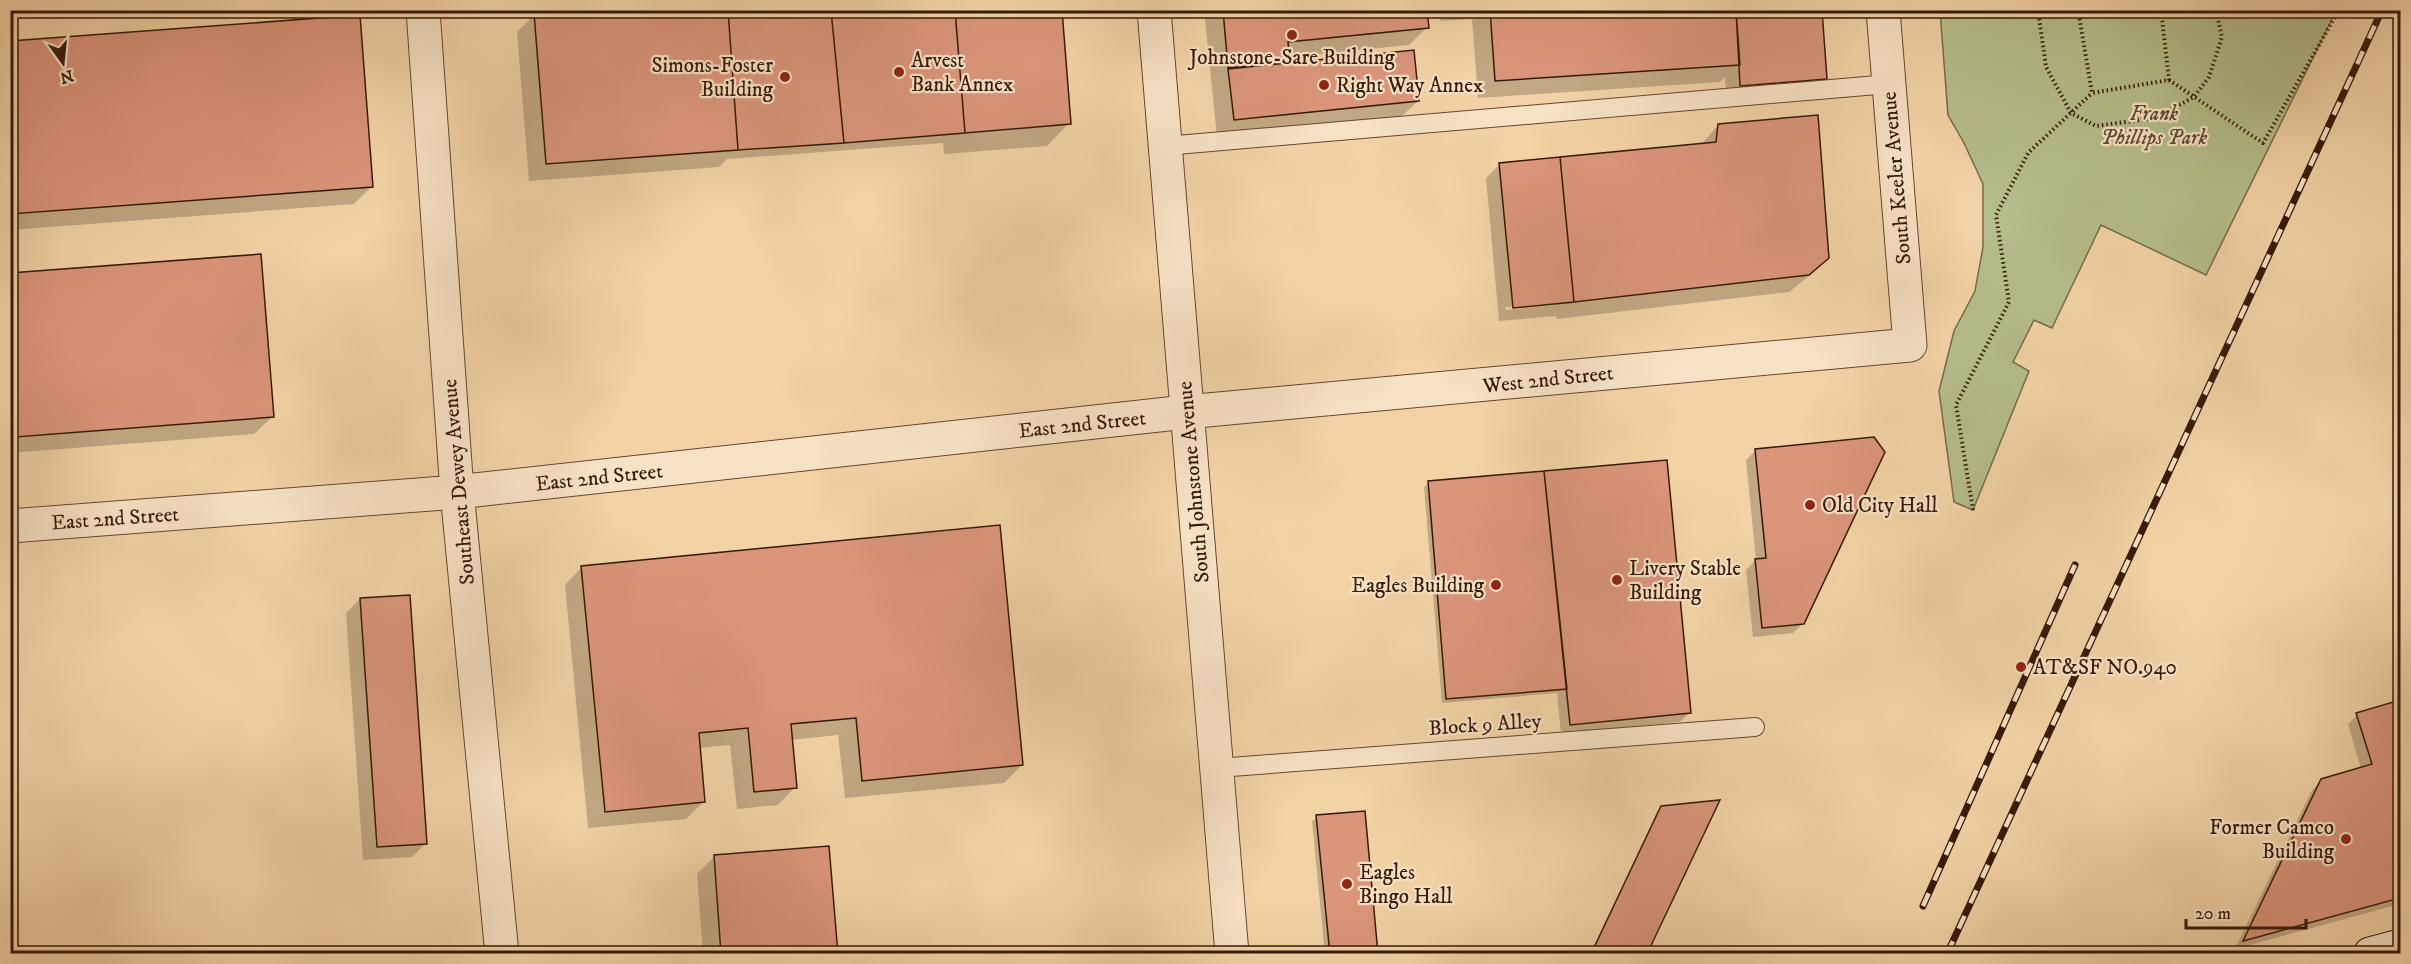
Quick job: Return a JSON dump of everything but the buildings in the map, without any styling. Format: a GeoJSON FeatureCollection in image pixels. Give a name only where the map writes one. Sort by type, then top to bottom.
{"type":"FeatureCollection","features":[{"type":"Feature","properties":{"kind":"street","name":"Southeast Dewey Avenue"},"geometry":{"type":"LineString","coordinates":[[423,10],[457,492],[502,954]]}},
{"type":"Feature","properties":{"kind":"street","name":"South Johnstone Avenue"},"geometry":{"type":"LineString","coordinates":[[1154,10],[1232,954]]}},
{"type":"Feature","properties":{"kind":"street","name":"South Keeler Avenue"},"geometry":{"type":"LineString","coordinates":[[1883,10],[1910,345]]}},
{"type":"Feature","properties":{"kind":"street","name":"West 2nd Street"},"geometry":{"type":"LineString","coordinates":[[1186,412],[1910,345]]}},
{"type":"Feature","properties":{"kind":"street","name":"East 2nd Street"},"geometry":{"type":"LineString","coordinates":[[10,526],[457,492],[1186,412]]}},
{"type":"Feature","properties":{"kind":"street"},"geometry":{"type":"LineString","coordinates":[[2370,954],[2400,946]]}},
{"type":"Feature","properties":{"kind":"lane"},"geometry":{"type":"LineString","coordinates":[[1165,146],[1889,84]]}},
{"type":"Feature","properties":{"kind":"lane","name":"Block 9 Alley"},"geometry":{"type":"LineString","coordinates":[[1218,768],[1755,727]]}},
{"type":"Feature","properties":{"kind":"path"},"geometry":{"type":"LineString","coordinates":[[2038,10],[2046,67],[2071,113],[2096,126],[2155,118],[2194,98],[2209,77],[2222,37],[2216,10]]}},
{"type":"Feature","properties":{"kind":"path"},"geometry":{"type":"LineString","coordinates":[[2078,10],[2092,93]]}},
{"type":"Feature","properties":{"kind":"path"},"geometry":{"type":"LineString","coordinates":[[2161,10],[2169,80]]}},
{"type":"Feature","properties":{"kind":"path"},"geometry":{"type":"LineString","coordinates":[[1973,510],[1956,405],[2009,302],[1996,215],[2028,153],[2092,93],[2169,80],[2263,143],[2339,10]]}},
{"type":"Feature","properties":{"kind":"green space","name":"Frank Phillips Park"},"geometry":{"type":"Polygon","coordinates":[[[1940,11],[2336,11],[2206,275],[2101,225],[2052,328],[2034,320],[2013,362],[2029,371],[1973,510],[1954,502],[1939,391],[1954,331],[1975,291],[1983,247],[1983,184],[1948,115],[1940,11]]]}},
{"type":"Feature","properties":{"kind":"railway"},"geometry":{"type":"LineString","coordinates":[[1947,954],[2382,10]]}},
{"type":"Feature","properties":{"kind":"railway"},"geometry":{"type":"LineString","coordinates":[[1923,906],[2075,565]]}},
{"type":"Feature","properties":{"kind":"place","name":"Johnstone-Sare Building"},"geometry":{"type":"Point","coordinates":[1292,35]}},
{"type":"Feature","properties":{"kind":"place","name":"Arvest Bank Annex"},"geometry":{"type":"Point","coordinates":[899,72]}},
{"type":"Feature","properties":{"kind":"place","name":"Simons-Foster Building"},"geometry":{"type":"Point","coordinates":[785,77]}},
{"type":"Feature","properties":{"kind":"place","name":"Right Way Annex"},"geometry":{"type":"Point","coordinates":[1324,85]}},
{"type":"Feature","properties":{"kind":"place","name":"Old City Hall"},"geometry":{"type":"Point","coordinates":[1810,505]}},
{"type":"Feature","properties":{"kind":"place","name":"Livery Stable Building"},"geometry":{"type":"Point","coordinates":[1617,580]}},
{"type":"Feature","properties":{"kind":"place","name":"Eagles Building"},"geometry":{"type":"Point","coordinates":[1496,585]}},
{"type":"Feature","properties":{"kind":"place","name":"AT&SF NO.940"},"geometry":{"type":"Point","coordinates":[2021,667]}},
{"type":"Feature","properties":{"kind":"place","name":"Former Camco Building"},"geometry":{"type":"Point","coordinates":[2346,839]}},
{"type":"Feature","properties":{"kind":"place","name":"Eagles Bingo Hall"},"geometry":{"type":"Point","coordinates":[1347,884]}}]}
